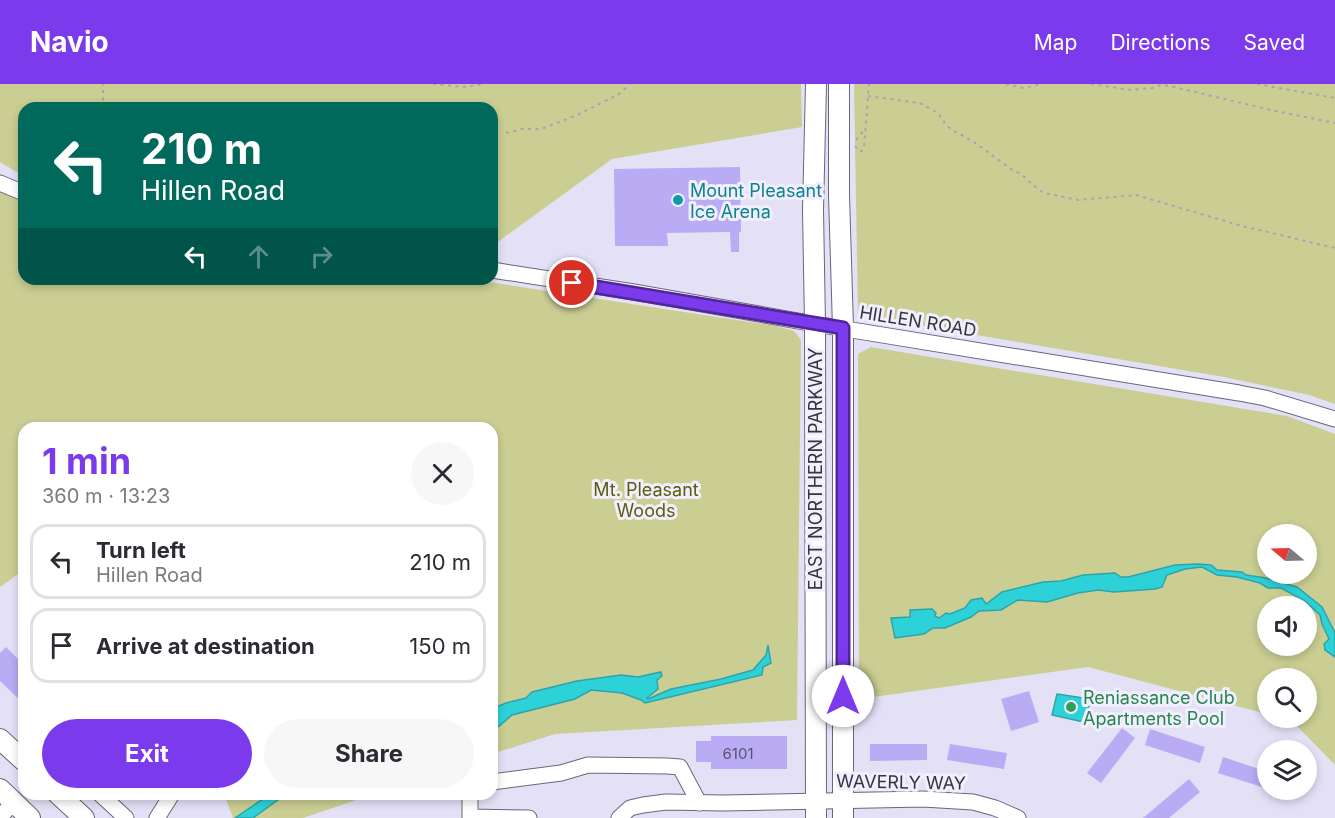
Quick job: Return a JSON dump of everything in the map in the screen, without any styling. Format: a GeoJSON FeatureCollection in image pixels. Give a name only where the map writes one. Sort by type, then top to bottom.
{"type":"FeatureCollection","features":[{"type":"Feature","properties":{"kind":"main road","name":"EAST NORTHERN PARKWAY"},"geometry":{"type":"LineString","coordinates":[[816,84],[813,210],[816,809]]}},
{"type":"Feature","properties":{"kind":"main road","name":"EAST NORTHERN PARKWAY"},"geometry":{"type":"LineString","coordinates":[[839,84],[839,195],[843,328],[843,809]]}},
{"type":"Feature","properties":{"kind":"main road"},"geometry":{"type":"LineString","coordinates":[[0,739],[18,756]]}},
{"type":"Feature","properties":{"kind":"main road"},"geometry":{"type":"LineString","coordinates":[[7,796],[30,818]]}},
{"type":"Feature","properties":{"kind":"main road"},"geometry":{"type":"LineString","coordinates":[[64,800],[84,818]]}},
{"type":"Feature","properties":{"kind":"street"},"geometry":{"type":"LineString","coordinates":[[0,183],[18,190]]}},
{"type":"Feature","properties":{"kind":"street","name":"HILLEN ROAD"},"geometry":{"type":"LineString","coordinates":[[498,271],[1239,393],[1265,398],[1335,419]]}},
{"type":"Feature","properties":{"kind":"street"},"geometry":{"type":"LineString","coordinates":[[498,781],[561,773],[588,765],[680,767],[692,802],[684,818]]}},
{"type":"Feature","properties":{"kind":"street"},"geometry":{"type":"LineString","coordinates":[[0,817],[7,796]]}},
{"type":"Feature","properties":{"kind":"street","name":"WAVERLY WAY"},"geometry":{"type":"LineString","coordinates":[[621,816],[630,808],[643,805],[692,802],[749,810],[843,809],[923,799],[964,801],[995,808],[1018,818]]}},
{"type":"Feature","properties":{"kind":"street"},"geometry":{"type":"LineString","coordinates":[[106,800],[126,818]]}},
{"type":"Feature","properties":{"kind":"street"},"geometry":{"type":"LineString","coordinates":[[157,818],[164,800]]}},
{"type":"Feature","properties":{"kind":"street"},"geometry":{"type":"LineString","coordinates":[[470,800],[470,817],[529,818]]}},
{"type":"Feature","properties":{"kind":"path"},"geometry":{"type":"LineString","coordinates":[[103,84],[103,102]]}},
{"type":"Feature","properties":{"kind":"path"},"geometry":{"type":"LineString","coordinates":[[433,84],[463,87],[484,84]]}},
{"type":"Feature","properties":{"kind":"path"},"geometry":{"type":"LineString","coordinates":[[506,133],[522,129],[541,129],[575,116],[619,94],[630,84]]}},
{"type":"Feature","properties":{"kind":"path"},"geometry":{"type":"LineString","coordinates":[[865,129],[855,142],[859,151],[864,148],[869,84]]}},
{"type":"Feature","properties":{"kind":"path"},"geometry":{"type":"LineString","coordinates":[[1006,84],[1024,88],[1041,84]]}},
{"type":"Feature","properties":{"kind":"path"},"geometry":{"type":"LineString","coordinates":[[1091,84],[1131,90],[1161,85],[1170,86],[1254,107],[1335,123]]}},
{"type":"Feature","properties":{"kind":"path"},"geometry":{"type":"LineString","coordinates":[[1257,84],[1335,98]]}},
{"type":"Feature","properties":{"kind":"path"},"geometry":{"type":"LineString","coordinates":[[868,96],[925,105],[938,113],[951,129],[1021,174],[1044,193],[1078,200],[1136,195],[1242,226],[1335,248]]}},
{"type":"Feature","properties":{"kind":"green space"},"geometry":{"type":"Polygon","coordinates":[[[0,84],[801,84],[802,127],[612,159],[498,242],[498,102],[18,102],[18,173],[0,162],[0,84]]]}},
{"type":"Feature","properties":{"kind":"green space"},"geometry":{"type":"Polygon","coordinates":[[[854,84],[1335,84],[1335,404],[1309,395],[1224,377],[858,315],[854,84]]]}},
{"type":"Feature","properties":{"kind":"green space","name":"Mt. Pleasant Woods"},"geometry":{"type":"Polygon","coordinates":[[[0,191],[18,199],[18,285],[498,283],[776,326],[794,331],[801,340],[797,720],[555,734],[498,752],[498,422],[18,422],[18,574],[0,587],[0,191]]]}},
{"type":"Feature","properties":{"kind":"green space"},"geometry":{"type":"Polygon","coordinates":[[[871,347],[1287,416],[1335,434],[1335,765],[1317,747],[1317,740],[1311,740],[1299,728],[1317,728],[1317,668],[1257,668],[1257,711],[1088,667],[859,699],[858,354],[871,347]]]}},
{"type":"Feature","properties":{"kind":"green space"},"geometry":{"type":"Polygon","coordinates":[[[226,800],[356,800],[303,818],[233,818],[226,800]]]}},
{"type":"Feature","properties":{"kind":"water"},"geometry":{"type":"Polygon","coordinates":[[[1175,565],[1211,565],[1217,570],[1242,572],[1257,577],[1257,582],[1217,575],[1202,567],[1185,569],[1167,575],[1162,587],[1155,589],[1114,592],[1098,590],[1047,602],[1018,600],[1001,610],[979,611],[945,628],[933,628],[924,634],[895,638],[891,618],[910,617],[910,610],[932,609],[936,613],[935,616],[939,618],[946,613],[950,614],[965,608],[971,600],[982,598],[986,604],[1002,592],[1043,582],[1061,581],[1083,575],[1115,573],[1121,577],[1128,577],[1175,565]]]}},
{"type":"Feature","properties":{"kind":"water"},"geometry":{"type":"Polygon","coordinates":[[[1262,584],[1287,584],[1297,587],[1308,596],[1296,596],[1281,588],[1268,588],[1262,584]]]}},
{"type":"Feature","properties":{"kind":"water"},"geometry":{"type":"Polygon","coordinates":[[[1317,603],[1322,607],[1335,633],[1335,657],[1325,650],[1324,644],[1329,639],[1317,612],[1317,603]]]}},
{"type":"Feature","properties":{"kind":"water"},"geometry":{"type":"Polygon","coordinates":[[[768,645],[771,663],[763,667],[762,675],[645,703],[622,693],[591,690],[575,699],[512,715],[498,727],[498,707],[526,698],[532,692],[577,681],[621,675],[638,677],[661,672],[662,676],[657,680],[658,689],[648,699],[671,689],[753,670],[766,655],[768,645]]]}},
{"type":"Feature","properties":{"kind":"water","name":"Reniassance Club Apartments Pool"},"geometry":{"type":"Polygon","coordinates":[[[1057,694],[1091,699],[1084,722],[1052,715],[1057,694]]]}},
{"type":"Feature","properties":{"kind":"water"},"geometry":{"type":"Polygon","coordinates":[[[261,800],[278,800],[253,818],[235,818],[261,800]]]}},
{"type":"Feature","properties":{"kind":"building","name":"Mount Pleasant Ice Arena"},"geometry":{"type":"Polygon","coordinates":[[[740,167],[739,252],[731,252],[730,232],[667,233],[668,246],[615,246],[614,169],[740,167]]]}},
{"type":"Feature","properties":{"kind":"building"},"geometry":{"type":"Polygon","coordinates":[[[6,647],[18,659],[18,698],[0,681],[0,653],[6,647]]]}},
{"type":"Feature","properties":{"kind":"building"},"geometry":{"type":"Polygon","coordinates":[[[1029,691],[1039,722],[1011,731],[1001,699],[1029,691]]]}},
{"type":"Feature","properties":{"kind":"building"},"geometry":{"type":"Polygon","coordinates":[[[1122,728],[1135,738],[1101,783],[1087,773],[1122,728]]]}},
{"type":"Feature","properties":{"kind":"building"},"geometry":{"type":"Polygon","coordinates":[[[1150,729],[1205,747],[1200,763],[1145,745],[1150,729]]]}},
{"type":"Feature","properties":{"kind":"building"},"geometry":{"type":"Polygon","coordinates":[[[711,736],[787,736],[787,769],[711,769],[711,762],[696,762],[696,741],[711,741],[711,736]]]}},
{"type":"Feature","properties":{"kind":"building"},"geometry":{"type":"Polygon","coordinates":[[[870,744],[927,744],[927,760],[870,761],[870,744]]]}},
{"type":"Feature","properties":{"kind":"building"},"geometry":{"type":"Polygon","coordinates":[[[950,744],[1007,753],[1004,769],[947,760],[950,744]]]}},
{"type":"Feature","properties":{"kind":"building"},"geometry":{"type":"Polygon","coordinates":[[[1223,757],[1257,768],[1257,785],[1218,773],[1223,757]]]}},
{"type":"Feature","properties":{"kind":"building"},"geometry":{"type":"Polygon","coordinates":[[[1189,779],[1200,792],[1169,818],[1143,818],[1189,779]]]}},
{"type":"Feature","properties":{"kind":"place","name":"Mount Pleasant Ice Arena"},"geometry":{"type":"Point","coordinates":[678,200]}},
{"type":"Feature","properties":{"kind":"place","name":"Reniassance Club Apartments Pool"},"geometry":{"type":"Point","coordinates":[1071,707]}},
{"type":"Feature","properties":{"kind":"route"},"geometry":{"type":"LineString","coordinates":[[572,283],[843,328],[843,696]]}}]}
